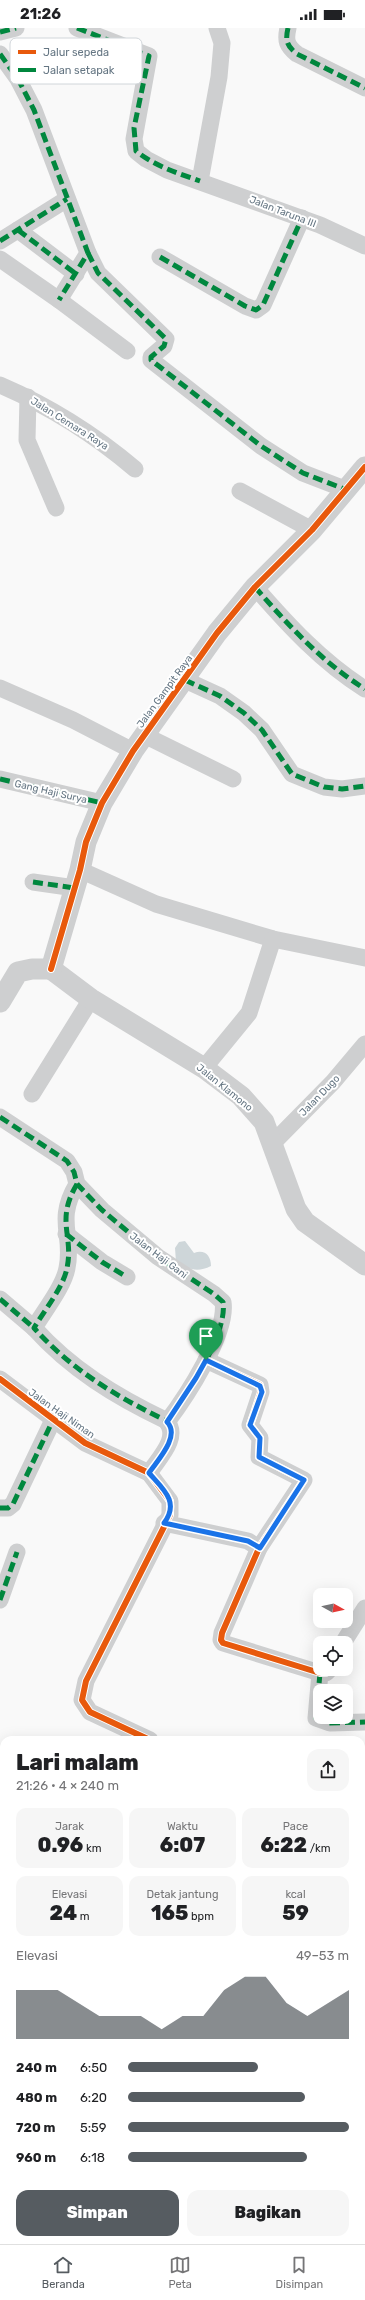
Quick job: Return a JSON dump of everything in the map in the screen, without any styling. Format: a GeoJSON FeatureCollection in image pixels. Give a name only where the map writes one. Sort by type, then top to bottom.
{"type":"FeatureCollection","features":[{"type":"Feature","properties":{"kind":"street"},"geometry":{"type":"LineString","coordinates":[[0,32],[16,28]]}},
{"type":"Feature","properties":{"kind":"street","name":"Jalan Taruna III"},"geometry":{"type":"LineString","coordinates":[[77,28],[103,38]]}},
{"type":"Feature","properties":{"kind":"street"},"geometry":{"type":"LineString","coordinates":[[200,181],[219,77],[222,43],[217,28]]}},
{"type":"Feature","properties":{"kind":"street"},"geometry":{"type":"LineString","coordinates":[[288,28],[286,38],[288,47],[297,54],[365,88]]}},
{"type":"Feature","properties":{"kind":"street","name":"Jalan Taruna III"},"geometry":{"type":"LineString","coordinates":[[142,53],[150,56],[134,128],[136,151],[146,159],[167,170],[302,218],[365,246]]}},
{"type":"Feature","properties":{"kind":"street"},"geometry":{"type":"LineString","coordinates":[[0,54],[10,68]]}},
{"type":"Feature","properties":{"kind":"street"},"geometry":{"type":"LineString","coordinates":[[21,84],[34,110],[88,253],[98,273],[166,339],[164,346],[151,357],[151,360],[261,446],[303,473],[347,490]]}},
{"type":"Feature","properties":{"kind":"street"},"geometry":{"type":"LineString","coordinates":[[0,242],[67,199]]}},
{"type":"Feature","properties":{"kind":"street"},"geometry":{"type":"LineString","coordinates":[[160,257],[245,306],[256,310],[263,305],[302,218]]}},
{"type":"Feature","properties":{"kind":"street"},"geometry":{"type":"LineString","coordinates":[[18,230],[76,274]]}},
{"type":"Feature","properties":{"kind":"street"},"geometry":{"type":"LineString","coordinates":[[59,300],[88,253]]}},
{"type":"Feature","properties":{"kind":"street"},"geometry":{"type":"LineString","coordinates":[[0,260],[59,300],[127,351]]}},
{"type":"Feature","properties":{"kind":"street","name":"Jalan Cemara Raya"},"geometry":{"type":"LineString","coordinates":[[0,385],[28,397],[106,445],[135,469]]}},
{"type":"Feature","properties":{"kind":"street"},"geometry":{"type":"LineString","coordinates":[[28,397],[27,440],[56,508]]}},
{"type":"Feature","properties":{"kind":"street","name":"Jalan Gampit Raya"},"geometry":{"type":"LineString","coordinates":[[51,969],[78,879],[86,842],[102,803],[139,743],[223,626],[255,587],[312,530],[365,467]]}},
{"type":"Feature","properties":{"kind":"street"},"geometry":{"type":"LineString","coordinates":[[240,491],[312,530]]}},
{"type":"Feature","properties":{"kind":"street"},"geometry":{"type":"LineString","coordinates":[[255,587],[287,625],[313,650],[365,689]]}},
{"type":"Feature","properties":{"kind":"street"},"geometry":{"type":"LineString","coordinates":[[185,680],[220,696],[244,713],[262,730],[292,774],[324,786],[342,789],[365,786]]}},
{"type":"Feature","properties":{"kind":"street"},"geometry":{"type":"LineString","coordinates":[[0,688],[73,720],[139,743],[233,779]]}},
{"type":"Feature","properties":{"kind":"street","name":"Gang Haji Surya"},"geometry":{"type":"LineString","coordinates":[[0,779],[102,803]]}},
{"type":"Feature","properties":{"kind":"street"},"geometry":{"type":"LineString","coordinates":[[33,882],[78,879],[272,939],[365,958]]}},
{"type":"Feature","properties":{"kind":"street"},"geometry":{"type":"LineString","coordinates":[[204,1068],[249,1013],[272,939]]}},
{"type":"Feature","properties":{"kind":"street"},"geometry":{"type":"LineString","coordinates":[[0,1002],[18,972],[32,969],[51,969]]}},
{"type":"Feature","properties":{"kind":"street","name":"Jalan Klamono"},"geometry":{"type":"LineString","coordinates":[[51,969],[91,999],[204,1068],[241,1096],[256,1111],[264,1122],[270,1145],[296,1209],[305,1222],[365,1265]]}},
{"type":"Feature","properties":{"kind":"street"},"geometry":{"type":"LineString","coordinates":[[32,1094],[91,999]]}},
{"type":"Feature","properties":{"kind":"street","name":"Jalan Dugo"},"geometry":{"type":"LineString","coordinates":[[270,1145],[333,1082],[365,1044]]}},
{"type":"Feature","properties":{"kind":"street","name":"Jalan Haji Gani"},"geometry":{"type":"LineString","coordinates":[[0,1117],[67,1161],[74,1172],[77,1184],[102,1210],[158,1257],[214,1294],[223,1302],[222,1321],[206,1360],[167,1422]]}},
{"type":"Feature","properties":{"kind":"street"},"geometry":{"type":"LineString","coordinates":[[34,1328],[68,1268],[66,1212],[71,1193],[77,1184]]}},
{"type":"Feature","properties":{"kind":"street"},"geometry":{"type":"LineString","coordinates":[[66,1234],[102,1262],[127,1277]]}},
{"type":"Feature","properties":{"kind":"street"},"geometry":{"type":"LineString","coordinates":[[0,1299],[34,1328],[65,1359],[86,1375],[125,1401],[167,1422],[172,1431],[171,1439],[149,1473]]}},
{"type":"Feature","properties":{"kind":"street"},"geometry":{"type":"LineString","coordinates":[[206,1360],[260,1386],[262,1392],[250,1425],[260,1438],[259,1457],[304,1480],[260,1548],[222,1633],[221,1640],[223,1643],[313,1668]]}},
{"type":"Feature","properties":{"kind":"street","name":"Jalan Haji Niman"},"geometry":{"type":"LineString","coordinates":[[1,1383],[85,1443],[149,1473],[170,1501],[170,1515],[164,1523],[86,1681],[82,1700],[90,1712],[141,1736]]}},
{"type":"Feature","properties":{"kind":"street"},"geometry":{"type":"LineString","coordinates":[[6,1506],[53,1420]]}},
{"type":"Feature","properties":{"kind":"street"},"geometry":{"type":"LineString","coordinates":[[164,1523],[248,1541],[260,1548]]}},
{"type":"Feature","properties":{"kind":"street"},"geometry":{"type":"LineString","coordinates":[[0,1600],[17,1552]]}},
{"type":"Feature","properties":{"kind":"street"},"geometry":{"type":"LineString","coordinates":[[349,1636],[360,1624],[365,1608]]}},
{"type":"Feature","properties":{"kind":"street"},"geometry":{"type":"LineString","coordinates":[[324,1676],[316,1718],[330,1723],[365,1722]]}},
{"type":"Feature","properties":{"kind":"shaded area"},"geometry":{"type":"Polygon","coordinates":[[[185,1241],[194,1253],[201,1252],[207,1254],[211,1262],[211,1266],[197,1270],[185,1267],[176,1262],[175,1248],[179,1242],[185,1241]]]}},
{"type":"Feature","properties":{"kind":"marked path"},"geometry":{"type":"LineString","coordinates":[[0,32],[16,28]]}},
{"type":"Feature","properties":{"kind":"marked path"},"geometry":{"type":"LineString","coordinates":[[77,28],[103,38]]}},
{"type":"Feature","properties":{"kind":"marked path"},"geometry":{"type":"LineString","coordinates":[[288,28],[287,40],[289,46],[297,54],[365,88]]}},
{"type":"Feature","properties":{"kind":"marked path"},"geometry":{"type":"LineString","coordinates":[[142,53],[149,56],[134,128],[136,151],[159,165],[200,181]]}},
{"type":"Feature","properties":{"kind":"marked path"},"geometry":{"type":"LineString","coordinates":[[0,54],[10,68]]}},
{"type":"Feature","properties":{"kind":"marked path"},"geometry":{"type":"LineString","coordinates":[[21,84],[34,110],[88,253],[59,300]]}},
{"type":"Feature","properties":{"kind":"marked path"},"geometry":{"type":"LineString","coordinates":[[0,241],[67,199]]}},
{"type":"Feature","properties":{"kind":"marked path"},"geometry":{"type":"LineString","coordinates":[[160,257],[245,306],[256,310],[263,305],[302,218]]}},
{"type":"Feature","properties":{"kind":"marked path"},"geometry":{"type":"LineString","coordinates":[[18,230],[76,274]]}},
{"type":"Feature","properties":{"kind":"marked path"},"geometry":{"type":"LineString","coordinates":[[88,253],[98,273],[166,339],[164,346],[151,357],[151,360],[261,446],[303,473],[347,490]]}},
{"type":"Feature","properties":{"kind":"marked path"},"geometry":{"type":"LineString","coordinates":[[255,587],[293,629],[320,655],[365,689]]}},
{"type":"Feature","properties":{"kind":"marked path"},"geometry":{"type":"LineString","coordinates":[[185,680],[220,696],[244,713],[262,730],[292,774],[324,787],[342,789],[365,786]]}},
{"type":"Feature","properties":{"kind":"marked path"},"geometry":{"type":"LineString","coordinates":[[0,779],[102,803]]}},
{"type":"Feature","properties":{"kind":"marked path"},"geometry":{"type":"LineString","coordinates":[[33,882],[75,888]]}},
{"type":"Feature","properties":{"kind":"marked path"},"geometry":{"type":"LineString","coordinates":[[0,1117],[67,1161],[74,1172],[77,1184],[102,1210],[158,1257],[214,1294],[223,1302],[223,1315],[212,1347],[194,1381],[167,1422]]}},
{"type":"Feature","properties":{"kind":"marked path"},"geometry":{"type":"LineString","coordinates":[[77,1184],[67,1208],[66,1228],[69,1256],[65,1275],[58,1290],[34,1328],[48,1343],[79,1369],[111,1391],[165,1420],[170,1426],[171,1433],[167,1447],[149,1473]]}},
{"type":"Feature","properties":{"kind":"marked path"},"geometry":{"type":"LineString","coordinates":[[66,1234],[102,1262],[127,1277]]}},
{"type":"Feature","properties":{"kind":"marked path"},"geometry":{"type":"LineString","coordinates":[[0,1299],[34,1328]]}},
{"type":"Feature","properties":{"kind":"marked path"},"geometry":{"type":"LineString","coordinates":[[0,1508],[8,1508],[13,1504],[53,1420]]}},
{"type":"Feature","properties":{"kind":"marked path"},"geometry":{"type":"LineString","coordinates":[[164,1523],[248,1541],[259,1548]]}},
{"type":"Feature","properties":{"kind":"marked path"},"geometry":{"type":"LineString","coordinates":[[0,1600],[17,1552]]}},
{"type":"Feature","properties":{"kind":"marked path"},"geometry":{"type":"LineString","coordinates":[[320,1676],[316,1718],[330,1723],[365,1722]]}},
{"type":"Feature","properties":{"kind":"cycle path"},"geometry":{"type":"LineString","coordinates":[[51,969],[80,870],[86,842],[102,803],[133,751],[217,633],[255,587],[312,530],[365,467]]}},
{"type":"Feature","properties":{"kind":"cycle path"},"geometry":{"type":"LineString","coordinates":[[206,1360],[260,1385],[261,1392],[250,1425],[260,1438],[259,1457],[304,1480],[259,1548],[222,1633],[221,1640],[223,1643],[313,1671]]}},
{"type":"Feature","properties":{"kind":"cycle path"},"geometry":{"type":"LineString","coordinates":[[0,1379],[85,1443],[149,1473],[170,1501],[170,1515],[86,1681],[82,1700],[90,1712],[141,1736]]}},
{"type":"Feature","properties":{"kind":"route"},"geometry":{"type":"LineString","coordinates":[[206,1360],[260,1386],[262,1392],[250,1425],[260,1438],[259,1457],[279,1469],[304,1480],[286,1511],[260,1548],[248,1541],[200,1529],[164,1523],[170,1515],[170,1501],[149,1473],[171,1439],[172,1431],[170,1424],[167,1422],[178,1408],[206,1360]]}}]}
